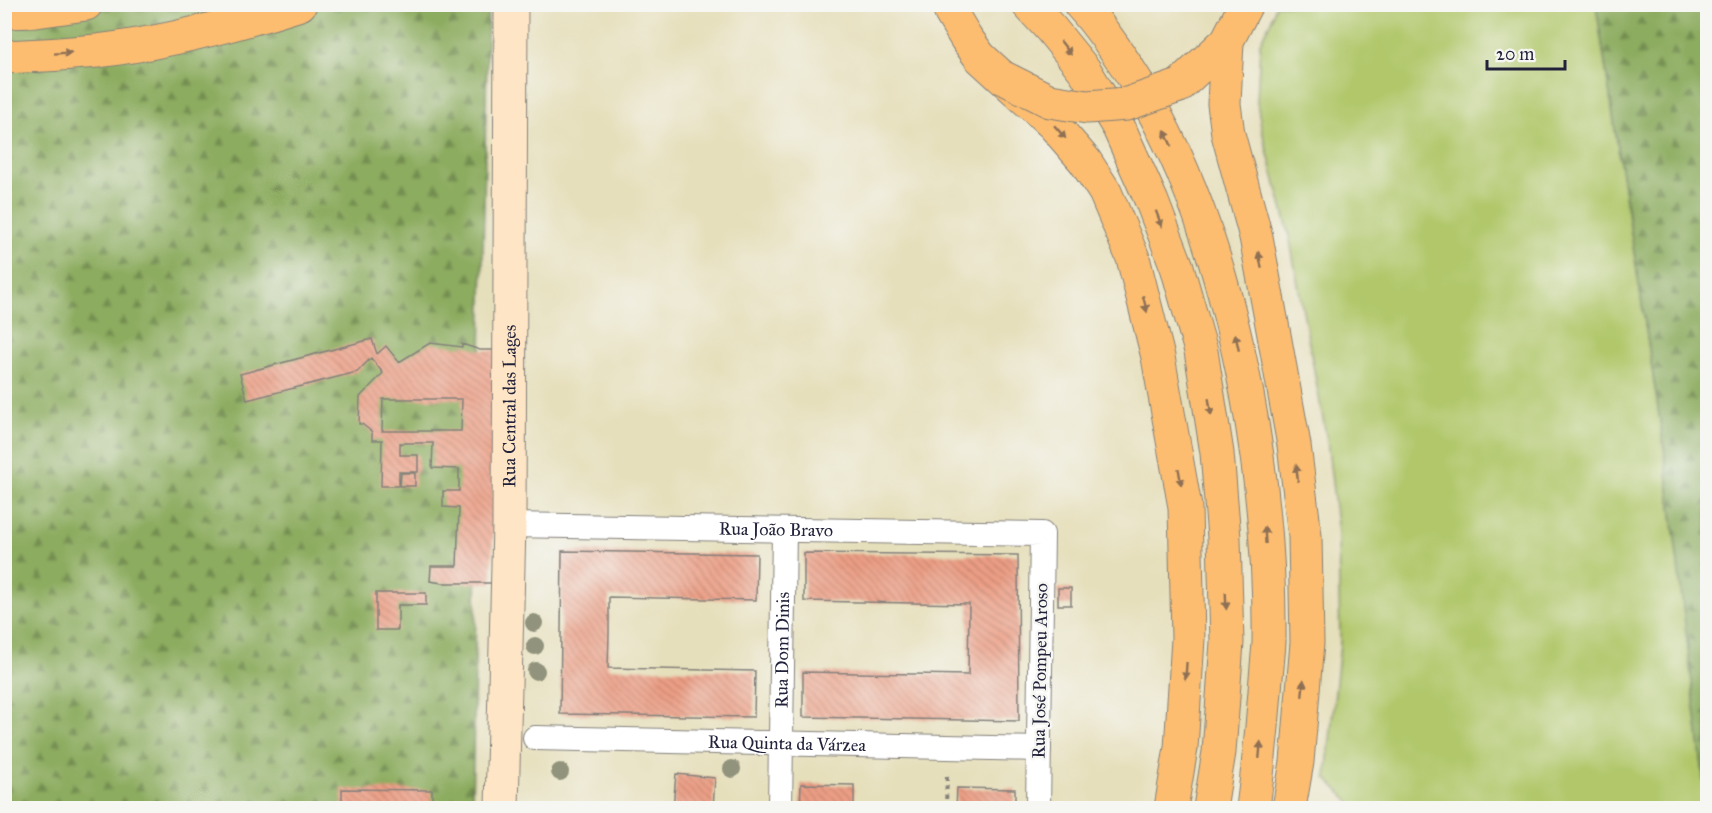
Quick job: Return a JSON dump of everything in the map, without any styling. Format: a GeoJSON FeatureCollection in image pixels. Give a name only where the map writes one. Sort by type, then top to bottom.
{"type":"FeatureCollection","features":[{"type":"Feature","properties":{"kind":"highway"},"geometry":{"type":"LineString","coordinates":[[4,12],[36,11],[86,4]]}},
{"type":"Feature","properties":{"kind":"highway"},"geometry":{"type":"LineString","coordinates":[[4,57],[97,51],[170,39],[300,4]]}},
{"type":"Feature","properties":{"kind":"highway"},"geometry":{"type":"LineString","coordinates":[[1028,4],[1084,71],[1119,128],[1152,202],[1177,267],[1201,351],[1217,453],[1224,538],[1227,642],[1219,752],[1210,808]]}},
{"type":"Feature","properties":{"kind":"highway"},"geometry":{"type":"LineString","coordinates":[[1080,4],[1122,59],[1157,115],[1189,186],[1217,264],[1237,342],[1257,449],[1266,537],[1269,642],[1260,756],[1253,808]]}},
{"type":"Feature","properties":{"kind":"highway"},"geometry":{"type":"LineString","coordinates":[[1002,77],[1050,101],[1087,107],[1127,104],[1179,86],[1227,41],[1246,4]]}},
{"type":"Feature","properties":{"kind":"highway"},"geometry":{"type":"LineString","coordinates":[[948,7],[980,57],[1053,124],[1085,161],[1105,192],[1133,258],[1158,357],[1185,507],[1188,639],[1180,748],[1171,808]]}},
{"type":"Feature","properties":{"kind":"highway"},"geometry":{"type":"LineString","coordinates":[[1227,41],[1224,104],[1228,134],[1256,237],[1294,445],[1305,536],[1307,643],[1297,762],[1289,808]]}},
{"type":"Feature","properties":{"kind":"main road","name":"Rua Central das Lages"},"geometry":{"type":"LineString","coordinates":[[502,808],[509,525],[511,4]]}},
{"type":"Feature","properties":{"kind":"street","name":"Rua João Bravo"},"geometry":{"type":"LineString","coordinates":[[509,525],[1042,534]]}},
{"type":"Feature","properties":{"kind":"street","name":"Rua Dom Dinis"},"geometry":{"type":"LineString","coordinates":[[780,808],[784,530]]}},
{"type":"Feature","properties":{"kind":"street","name":"Rua José Pompeu Aroso"},"geometry":{"type":"LineString","coordinates":[[1038,808],[1042,534]]}},
{"type":"Feature","properties":{"kind":"street","name":"Rua Quinta da Várzea"},"geometry":{"type":"LineString","coordinates":[[535,738],[1039,748]]}},
{"type":"Feature","properties":{"kind":"path"},"geometry":{"type":"LineString","coordinates":[[946,808],[947,747]]}},
{"type":"Feature","properties":{"kind":"green space"},"geometry":{"type":"Polygon","coordinates":[[[5,5],[488,5],[472,808],[5,808],[5,5]]]}},
{"type":"Feature","properties":{"kind":"green space"},"geometry":{"type":"Polygon","coordinates":[[[1276,5],[1596,5],[1664,447],[1707,808],[1356,808],[1326,778],[1340,644],[1338,533],[1327,440],[1288,230],[1261,127],[1257,102],[1260,43],[1276,5]]]}},
{"type":"Feature","properties":{"kind":"green space"},"geometry":{"type":"Polygon","coordinates":[[[1596,5],[1707,5],[1707,808],[1664,447],[1596,5]]]}},
{"type":"Feature","properties":{"kind":"building"},"geometry":{"type":"Polygon","coordinates":[[[372,339],[377,354],[386,346],[399,362],[430,343],[462,347],[462,344],[480,350],[497,350],[492,583],[430,581],[431,566],[457,566],[459,508],[443,507],[443,491],[459,491],[459,469],[432,468],[433,443],[400,443],[400,455],[418,455],[418,472],[399,472],[399,486],[381,486],[382,440],[372,440],[372,432],[359,424],[360,397],[383,373],[371,358],[357,372],[247,400],[240,374],[372,339]],[[383,399],[382,431],[461,431],[462,399],[383,399]]]}},
{"type":"Feature","properties":{"kind":"building"},"geometry":{"type":"Polygon","coordinates":[[[401,473],[415,473],[415,486],[400,486],[401,473]]]}},
{"type":"Feature","properties":{"kind":"building"},"geometry":{"type":"Polygon","coordinates":[[[562,551],[757,554],[756,600],[609,597],[608,668],[755,671],[754,717],[560,714],[562,551]]]}},
{"type":"Feature","properties":{"kind":"building"},"geometry":{"type":"Polygon","coordinates":[[[804,553],[1018,555],[1019,721],[803,717],[803,672],[968,675],[969,604],[804,601],[804,553]]]}},
{"type":"Feature","properties":{"kind":"building"},"geometry":{"type":"Polygon","coordinates":[[[1058,588],[1071,588],[1071,605],[1058,605],[1058,588]]]}},
{"type":"Feature","properties":{"kind":"building"},"geometry":{"type":"Polygon","coordinates":[[[376,593],[426,593],[426,605],[398,605],[398,630],[376,630],[376,593]]]}},
{"type":"Feature","properties":{"kind":"building"},"geometry":{"type":"Polygon","coordinates":[[[676,774],[715,778],[713,808],[673,808],[676,774]]]}},
{"type":"Feature","properties":{"kind":"building"},"geometry":{"type":"Polygon","coordinates":[[[801,784],[854,785],[854,808],[800,808],[801,784]]]}},
{"type":"Feature","properties":{"kind":"building"},"geometry":{"type":"Polygon","coordinates":[[[957,788],[1015,789],[1015,808],[956,808],[957,788]]]}},
{"type":"Feature","properties":{"kind":"building"},"geometry":{"type":"Polygon","coordinates":[[[342,789],[432,790],[432,808],[342,808],[342,789]]]}}]}
